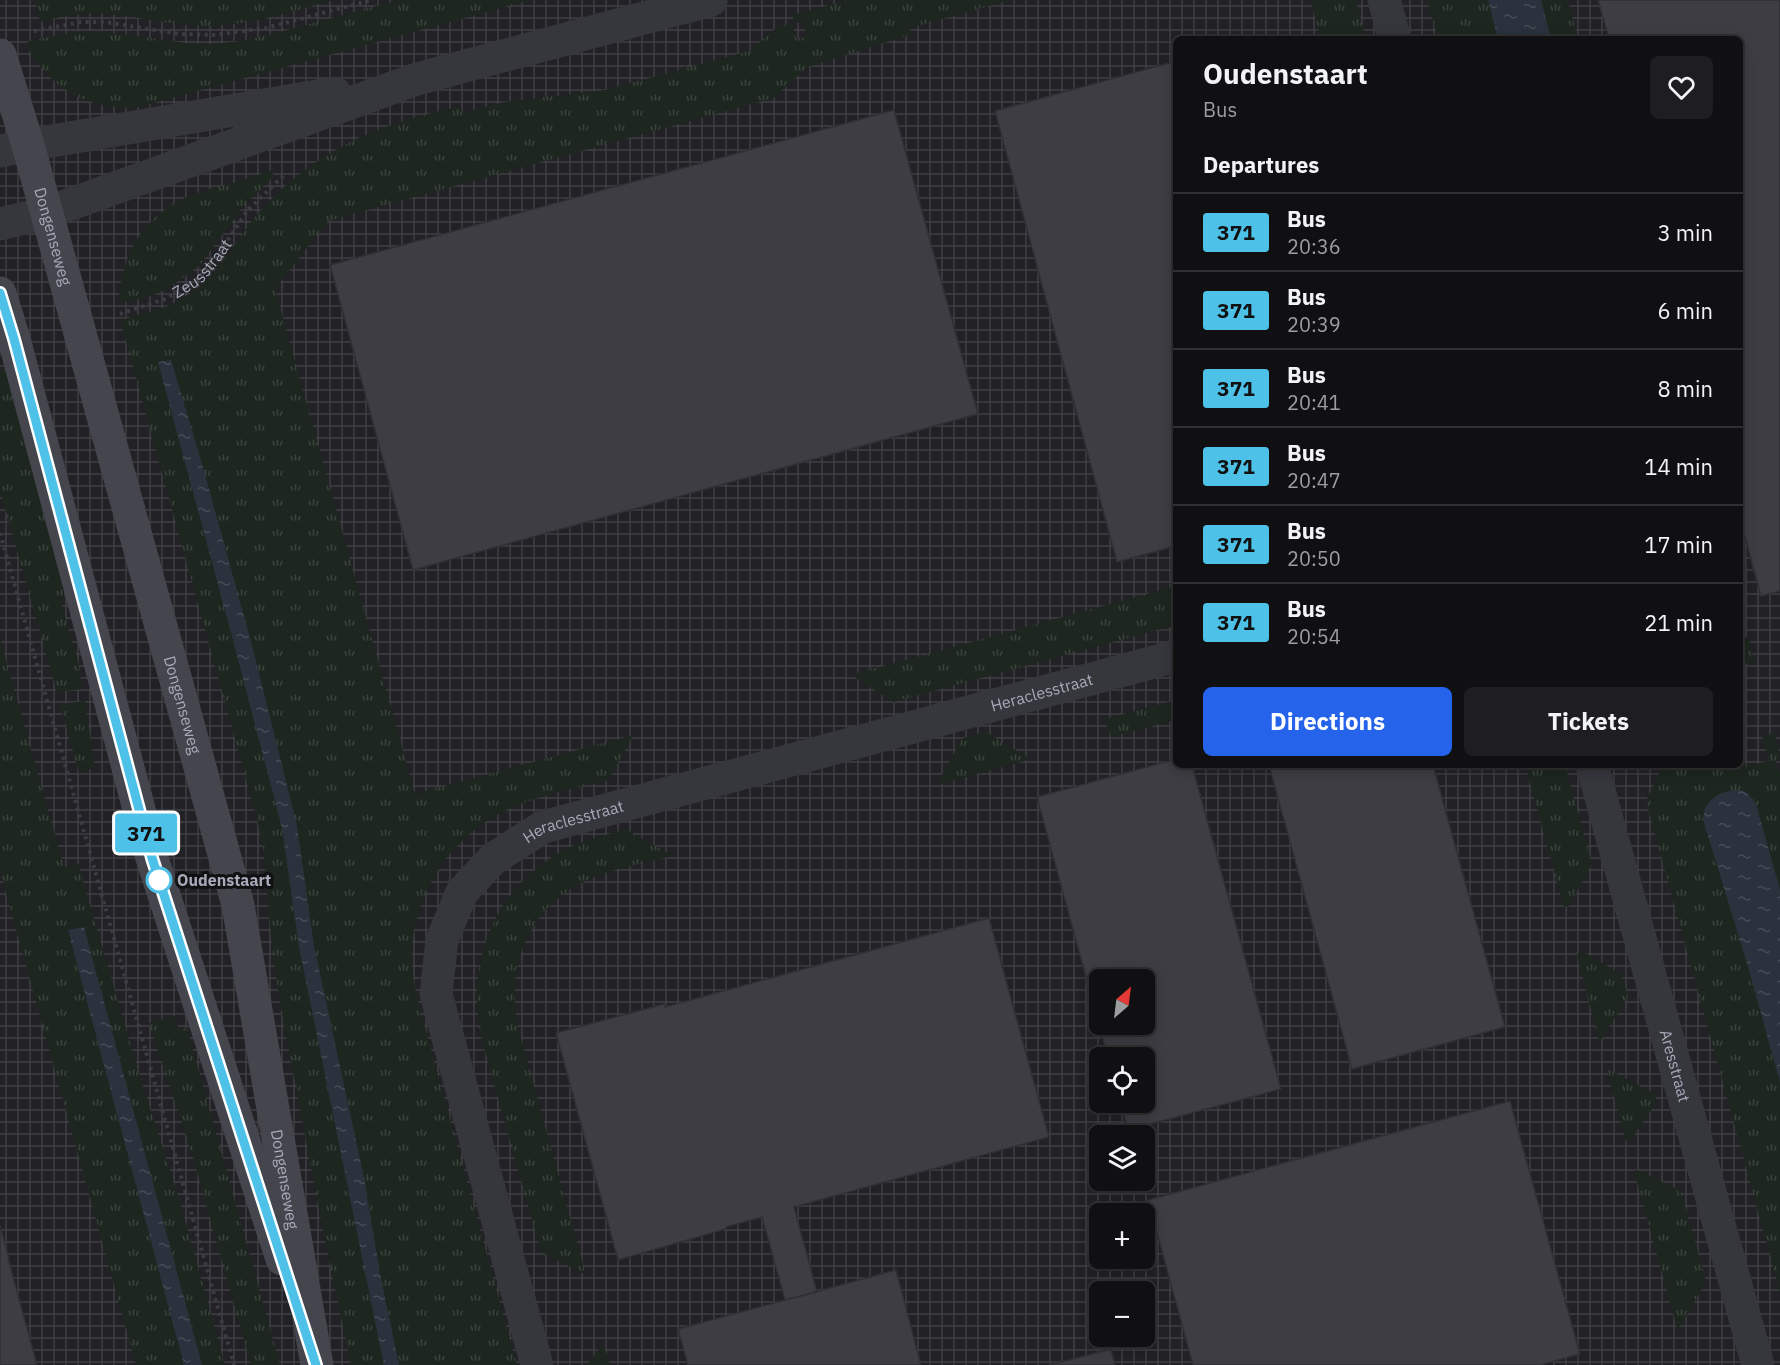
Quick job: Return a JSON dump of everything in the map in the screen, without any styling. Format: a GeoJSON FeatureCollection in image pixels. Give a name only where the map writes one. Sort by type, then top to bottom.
{"type":"FeatureCollection","features":[{"type":"Feature","properties":{"kind":"street"},"geometry":{"type":"LineString","coordinates":[[0,224],[46,213],[417,79],[711,0]]}},
{"type":"Feature","properties":{"kind":"street"},"geometry":{"type":"LineString","coordinates":[[1384,0],[1394,36]]}},
{"type":"Feature","properties":{"kind":"street","name":"Dongenseweg"},"geometry":{"type":"LineString","coordinates":[[0,55],[14,148],[46,213],[238,905],[316,1365]]}},
{"type":"Feature","properties":{"kind":"street"},"geometry":{"type":"LineString","coordinates":[[14,148],[417,79]]}},
{"type":"Feature","properties":{"kind":"street","name":"Dongenseweg"},"geometry":{"type":"LineString","coordinates":[[0,293],[152,858],[316,1365]]}},
{"type":"Feature","properties":{"kind":"street","name":"Heraclesstraat"},"geometry":{"type":"LineString","coordinates":[[537,1365],[436,994],[442,940],[462,892],[494,858],[543,827],[1173,657]]}},
{"type":"Feature","properties":{"kind":"street","name":"Aresstraat"},"geometry":{"type":"LineString","coordinates":[[1593,768],[1758,1365]]}},
{"type":"Feature","properties":{"kind":"path"},"geometry":{"type":"LineString","coordinates":[[31,32],[81,22],[105,22],[180,34],[214,35],[266,28],[372,0]]}},
{"type":"Feature","properties":{"kind":"path","name":"Zeusstraat"},"geometry":{"type":"LineString","coordinates":[[78,327],[165,299],[198,279],[248,210],[285,173]]}},
{"type":"Feature","properties":{"kind":"path"},"geometry":{"type":"LineString","coordinates":[[0,533],[234,1365]]}},
{"type":"Feature","properties":{"kind":"shaded area"},"geometry":{"type":"Polygon","coordinates":[[[0,0],[1780,0],[1780,1365],[0,1365],[0,0]]]}},
{"type":"Feature","properties":{"kind":"green space"},"geometry":{"type":"Polygon","coordinates":[[[35,0],[333,0],[252,21],[203,26],[99,14],[74,15],[40,22],[35,0]]]}},
{"type":"Feature","properties":{"kind":"green space"},"geometry":{"type":"Polygon","coordinates":[[[398,0],[531,0],[139,107],[103,105],[73,94],[48,75],[26,46],[29,41],[78,31],[100,31],[186,43],[213,44],[241,41],[398,0]]]}},
{"type":"Feature","properties":{"kind":"green space"},"geometry":{"type":"Polygon","coordinates":[[[848,0],[1011,0],[910,28],[912,34],[808,67],[774,98],[328,221],[275,289],[415,794],[633,735],[609,780],[525,802],[499,814],[467,836],[453,850],[431,882],[423,900],[413,938],[412,968],[417,998],[517,1365],[399,1365],[381,1279],[364,1178],[314,946],[297,826],[254,653],[171,360],[158,362],[282,828],[299,947],[384,1365],[351,1365],[281,1009],[272,948],[263,846],[122,320],[167,306],[193,291],[221,263],[255,217],[295,177],[337,149],[367,134],[413,118],[460,106],[463,113],[504,102],[605,90],[749,51],[776,28],[792,22],[796,39],[807,37],[803,21],[795,23],[792,15],[848,0]]]}},
{"type":"Feature","properties":{"kind":"green space"},"geometry":{"type":"Polygon","coordinates":[[[1310,0],[1356,0],[1365,36],[1320,36],[1310,0]]]}},
{"type":"Feature","properties":{"kind":"green space"},"geometry":{"type":"Polygon","coordinates":[[[1427,0],[1488,0],[1497,36],[1437,36],[1427,0]]]}},
{"type":"Feature","properties":{"kind":"green space"},"geometry":{"type":"Polygon","coordinates":[[[1541,0],[1568,0],[1577,36],[1550,36],[1541,0]]]}},
{"type":"Feature","properties":{"kind":"green space"},"geometry":{"type":"Polygon","coordinates":[[[269,170],[274,173],[273,177],[244,206],[199,266],[170,287],[154,295],[123,303],[119,301],[125,266],[131,250],[150,222],[177,201],[269,170]]]}},
{"type":"Feature","properties":{"kind":"green space"},"geometry":{"type":"Polygon","coordinates":[[[7,369],[69,595],[60,598],[79,665],[82,689],[57,692],[0,491],[0,371],[7,369]]]}},
{"type":"Feature","properties":{"kind":"green space"},"geometry":{"type":"Polygon","coordinates":[[[1173,587],[1173,626],[893,702],[851,675],[1173,587]]]}},
{"type":"Feature","properties":{"kind":"green space"},"geometry":{"type":"Polygon","coordinates":[[[1748,637],[1755,661],[1743,664],[1743,638],[1748,637]]]}},
{"type":"Feature","properties":{"kind":"green space"},"geometry":{"type":"Polygon","coordinates":[[[0,639],[64,867],[78,863],[137,1067],[180,1202],[225,1365],[202,1365],[84,927],[68,931],[184,1365],[136,1365],[0,871],[0,639]]]}},
{"type":"Feature","properties":{"kind":"green space"},"geometry":{"type":"Polygon","coordinates":[[[85,701],[95,768],[79,773],[60,704],[85,701]]]}},
{"type":"Feature","properties":{"kind":"green space"},"geometry":{"type":"Polygon","coordinates":[[[1173,701],[1173,721],[1111,737],[1105,719],[1173,701]]]}},
{"type":"Feature","properties":{"kind":"green space"},"geometry":{"type":"Polygon","coordinates":[[[986,732],[1027,757],[1028,760],[941,784],[939,779],[963,738],[986,732]]]}},
{"type":"Feature","properties":{"kind":"green space"},"geometry":{"type":"Polygon","coordinates":[[[1775,733],[1780,758],[1776,760],[1780,774],[1780,890],[1756,804],[1752,798],[1708,803],[1703,816],[1780,1082],[1780,1292],[1646,801],[1662,768],[1743,768],[1743,756],[1746,767],[1769,760],[1762,737],[1775,733]]]}},
{"type":"Feature","properties":{"kind":"green space"},"geometry":{"type":"Polygon","coordinates":[[[1526,768],[1566,768],[1592,864],[1569,906],[1564,907],[1526,768]]]}},
{"type":"Feature","properties":{"kind":"green space"},"geometry":{"type":"Polygon","coordinates":[[[626,829],[673,856],[597,876],[574,887],[555,901],[540,917],[528,936],[520,956],[516,979],[515,1002],[518,1027],[585,1272],[582,1273],[541,1252],[481,1037],[478,983],[481,957],[489,933],[500,910],[515,889],[534,870],[565,849],[626,829]]]}},
{"type":"Feature","properties":{"kind":"green space"},"geometry":{"type":"Polygon","coordinates":[[[1581,950],[1622,975],[1628,997],[1599,1041],[1576,952],[1581,950]]]}},
{"type":"Feature","properties":{"kind":"green space"},"geometry":{"type":"Polygon","coordinates":[[[175,1016],[179,1030],[187,1028],[280,1365],[251,1365],[192,1154],[149,1023],[175,1016]]]}},
{"type":"Feature","properties":{"kind":"green space"},"geometry":{"type":"Polygon","coordinates":[[[1607,1070],[1655,1094],[1657,1102],[1630,1141],[1626,1142],[1607,1070]]]}},
{"type":"Feature","properties":{"kind":"green space"},"geometry":{"type":"Polygon","coordinates":[[[1637,1170],[1681,1191],[1705,1277],[1705,1283],[1682,1324],[1677,1328],[1634,1171],[1637,1170]]]}},
{"type":"Feature","properties":{"kind":"green space"},"geometry":{"type":"Polygon","coordinates":[[[604,1346],[610,1365],[587,1365],[599,1349],[604,1346]]]}},
{"type":"Feature","properties":{"kind":"water"},"geometry":{"type":"Polygon","coordinates":[[[1488,0],[1541,0],[1550,36],[1497,36],[1488,0]]]}},
{"type":"Feature","properties":{"kind":"water"},"geometry":{"type":"Polygon","coordinates":[[[171,360],[254,653],[297,826],[314,946],[364,1178],[381,1279],[399,1365],[384,1365],[299,947],[282,828],[158,362],[171,360]]]}},
{"type":"Feature","properties":{"kind":"water"},"geometry":{"type":"Polygon","coordinates":[[[1738,790],[1746,792],[1756,804],[1780,890],[1780,1082],[1747,963],[1704,823],[1705,809],[1712,799],[1718,795],[1738,790]]]}},
{"type":"Feature","properties":{"kind":"water"},"geometry":{"type":"Polygon","coordinates":[[[84,927],[202,1365],[184,1365],[68,930],[84,927]]]}},
{"type":"Feature","properties":{"kind":"building"},"geometry":{"type":"Polygon","coordinates":[[[1598,0],[1780,0],[1780,591],[1761,596],[1743,530],[1743,36],[1608,36],[1598,0]]]}},
{"type":"Feature","properties":{"kind":"building"},"geometry":{"type":"Polygon","coordinates":[[[1173,62],[1173,547],[1117,562],[995,111],[1173,62]]]}},
{"type":"Feature","properties":{"kind":"building"},"geometry":{"type":"Polygon","coordinates":[[[894,110],[978,414],[413,570],[330,265],[894,110]]]}},
{"type":"Feature","properties":{"kind":"building"},"geometry":{"type":"Polygon","coordinates":[[[1173,760],[1173,768],[1193,768],[1281,1089],[1147,1125],[1127,1125],[1123,1113],[1155,1113],[1155,1047],[1105,1047],[1102,1035],[1155,1035],[1155,969],[1089,969],[1089,988],[1037,797],[1173,760]]]}},
{"type":"Feature","properties":{"kind":"building"},"geometry":{"type":"Polygon","coordinates":[[[1270,768],[1434,768],[1505,1027],[1352,1069],[1270,768]]]}},
{"type":"Feature","properties":{"kind":"building"},"geometry":{"type":"Polygon","coordinates":[[[989,918],[1049,1137],[794,1207],[817,1292],[785,1300],[762,1217],[618,1260],[556,1033],[664,1004],[665,1007],[989,918]]]}},
{"type":"Feature","properties":{"kind":"building"},"geometry":{"type":"Polygon","coordinates":[[[1510,1101],[1580,1354],[1540,1365],[1193,1365],[1155,1226],[1155,1203],[1149,1203],[1148,1200],[1510,1101]]]}},
{"type":"Feature","properties":{"kind":"building"},"geometry":{"type":"Polygon","coordinates":[[[0,1225],[8,1258],[37,1365],[0,1365],[0,1225]]]}},
{"type":"Feature","properties":{"kind":"building"},"geometry":{"type":"Polygon","coordinates":[[[896,1270],[921,1365],[688,1365],[678,1329],[896,1270]]]}},
{"type":"Feature","properties":{"kind":"building"},"geometry":{"type":"Polygon","coordinates":[[[1111,1349],[1115,1365],[1049,1365],[1111,1349]]]}},
{"type":"Feature","properties":{"kind":"bus line","name":"371"},"geometry":{"type":"LineString","coordinates":[[0,293],[152,858],[316,1365]]}},
{"type":"Feature","properties":{"kind":"place","name":"Oudenstaart"},"geometry":{"type":"Point","coordinates":[159,880]}}]}
